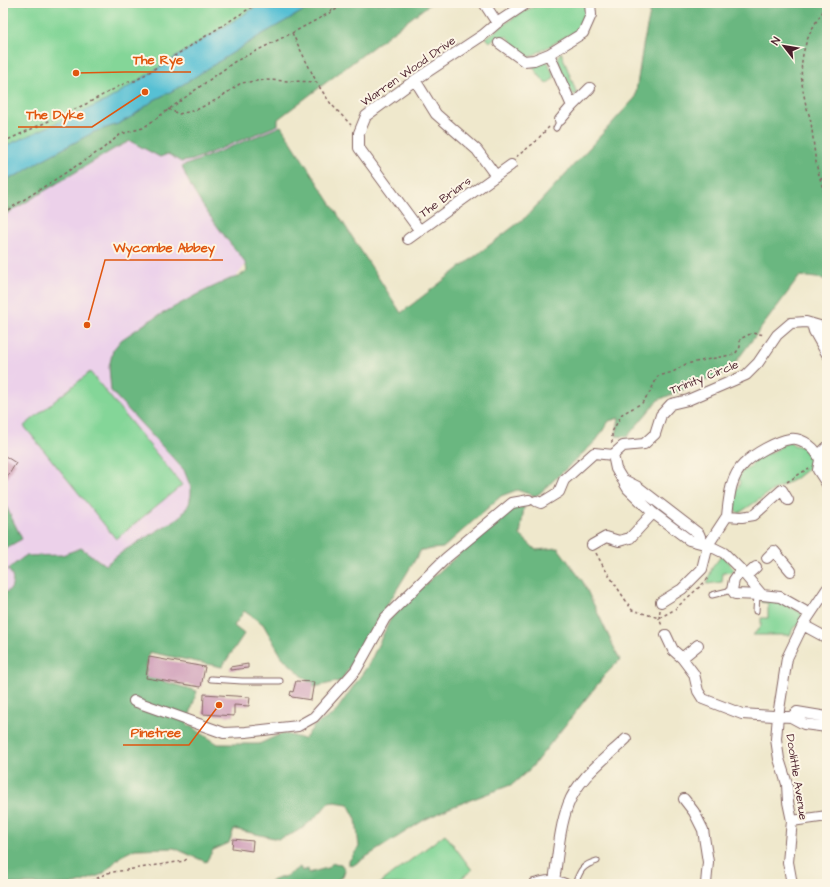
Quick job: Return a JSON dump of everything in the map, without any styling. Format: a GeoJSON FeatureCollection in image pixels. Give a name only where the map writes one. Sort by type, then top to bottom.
{"type":"FeatureCollection","features":[{"type":"Feature","properties":{"kind":"street"},"geometry":{"type":"LineString","coordinates":[[484,3],[497,23]]}},
{"type":"Feature","properties":{"kind":"street","name":"Warren Wood Drive"},"geometry":{"type":"LineString","coordinates":[[359,133],[366,116],[415,80],[483,35],[497,23],[527,3]]}},
{"type":"Feature","properties":{"kind":"street"},"geometry":{"type":"LineString","coordinates":[[499,43],[524,61],[534,60],[549,54],[583,33],[591,15],[590,3]]}},
{"type":"Feature","properties":{"kind":"street"},"geometry":{"type":"LineString","coordinates":[[549,54],[572,106]]}},
{"type":"Feature","properties":{"kind":"street"},"geometry":{"type":"LineString","coordinates":[[415,80],[436,114],[477,150],[496,176]]}},
{"type":"Feature","properties":{"kind":"street"},"geometry":{"type":"LineString","coordinates":[[558,124],[572,106],[590,88]]}},
{"type":"Feature","properties":{"kind":"street"},"geometry":{"type":"LineString","coordinates":[[359,133],[359,148],[420,231]]}},
{"type":"Feature","properties":{"kind":"street","name":"The Briars"},"geometry":{"type":"LineString","coordinates":[[408,239],[511,165]]}},
{"type":"Feature","properties":{"kind":"street","name":"Trinity Circle"},"geometry":{"type":"LineString","coordinates":[[613,455],[623,446],[644,444],[655,434],[661,415],[671,404],[688,400],[746,375],[758,363],[776,334],[791,323],[806,322],[812,324]]}},
{"type":"Feature","properties":{"kind":"street"},"geometry":{"type":"LineString","coordinates":[[812,324],[822,327],[827,334]]}},
{"type":"Feature","properties":{"kind":"street"},"geometry":{"type":"LineString","coordinates":[[812,324],[814,331],[827,354]]}},
{"type":"Feature","properties":{"kind":"street"},"geometry":{"type":"LineString","coordinates":[[661,602],[682,589],[702,569],[705,544],[726,516],[731,485],[743,464],[762,450],[791,438],[808,443],[822,460]]}},
{"type":"Feature","properties":{"kind":"street"},"geometry":{"type":"LineString","coordinates":[[827,447],[818,470],[827,484]]}},
{"type":"Feature","properties":{"kind":"street"},"geometry":{"type":"LineString","coordinates":[[134,702],[224,733],[298,726],[314,717],[356,670],[386,618],[446,558],[512,503],[533,501],[541,503],[559,492],[564,480],[594,453],[613,455],[616,469],[628,489],[653,513],[689,540],[705,544],[724,552],[743,573],[759,595]]}},
{"type":"Feature","properties":{"kind":"street"},"geometry":{"type":"LineString","coordinates":[[622,479],[638,487],[699,534],[705,544]]}},
{"type":"Feature","properties":{"kind":"street"},"geometry":{"type":"LineString","coordinates":[[726,516],[742,517],[754,515],[782,490],[788,500]]}},
{"type":"Feature","properties":{"kind":"street"},"geometry":{"type":"LineString","coordinates":[[592,545],[606,537],[619,541],[630,538],[653,513]]}},
{"type":"Feature","properties":{"kind":"street"},"geometry":{"type":"LineString","coordinates":[[767,558],[774,551],[791,571]]}},
{"type":"Feature","properties":{"kind":"street"},"geometry":{"type":"LineString","coordinates":[[756,567],[743,573],[734,580],[732,590],[735,594],[780,597],[810,614]]}},
{"type":"Feature","properties":{"kind":"street","name":"Doolittle Avenue"},"geometry":{"type":"LineString","coordinates":[[792,884],[788,862],[792,821],[788,802],[787,784],[779,759],[776,739],[778,716],[787,658],[803,625],[827,589]]}},
{"type":"Feature","properties":{"kind":"street"},"geometry":{"type":"LineString","coordinates":[[803,625],[827,638]]}},
{"type":"Feature","properties":{"kind":"street"},"geometry":{"type":"LineString","coordinates":[[666,635],[673,650],[682,658],[694,674],[698,691],[703,699],[742,714],[778,716],[791,718],[804,724],[827,727]]}},
{"type":"Feature","properties":{"kind":"street"},"geometry":{"type":"LineString","coordinates":[[682,658],[698,645]]}},
{"type":"Feature","properties":{"kind":"street"},"geometry":{"type":"LineString","coordinates":[[791,718],[797,712],[827,717]]}},
{"type":"Feature","properties":{"kind":"street"},"geometry":{"type":"LineString","coordinates":[[554,880],[563,820],[568,804],[584,780],[619,742]]}},
{"type":"Feature","properties":{"kind":"street"},"geometry":{"type":"LineString","coordinates":[[684,799],[694,812],[703,830],[708,862],[706,884]]}},
{"type":"Feature","properties":{"kind":"street"},"geometry":{"type":"LineString","coordinates":[[792,821],[827,816]]}},
{"type":"Feature","properties":{"kind":"street"},"geometry":{"type":"LineString","coordinates":[[534,884],[548,880],[554,880],[565,884]]}},
{"type":"Feature","properties":{"kind":"lane"},"geometry":{"type":"LineString","coordinates":[[712,595],[732,590]]}},
{"type":"Feature","properties":{"kind":"lane"},"geometry":{"type":"LineString","coordinates":[[756,611],[759,595]]}},
{"type":"Feature","properties":{"kind":"lane"},"geometry":{"type":"LineString","coordinates":[[211,679],[280,681]]}},
{"type":"Feature","properties":{"kind":"lane"},"geometry":{"type":"LineString","coordinates":[[575,884],[582,868],[597,861]]}},
{"type":"Feature","properties":{"kind":"path"},"geometry":{"type":"LineString","coordinates":[[3,142],[86,104],[129,81],[135,81],[258,3]]}},
{"type":"Feature","properties":{"kind":"path"},"geometry":{"type":"LineString","coordinates":[[330,13],[337,3]]}},
{"type":"Feature","properties":{"kind":"path"},"geometry":{"type":"LineString","coordinates":[[3,213],[101,150],[121,134],[143,128],[234,62],[348,3]]}},
{"type":"Feature","properties":{"kind":"path"},"geometry":{"type":"LineString","coordinates":[[827,6],[810,32],[802,52],[801,68],[803,89],[810,116],[817,168],[827,204]]}},
{"type":"Feature","properties":{"kind":"path"},"geometry":{"type":"LineString","coordinates":[[292,33],[316,82],[331,104],[359,133]]}},
{"type":"Feature","properties":{"kind":"path"},"geometry":{"type":"LineString","coordinates":[[168,109],[180,114],[196,110],[218,99],[241,83],[264,80],[316,82]]}},
{"type":"Feature","properties":{"kind":"path"},"geometry":{"type":"LineString","coordinates":[[511,165],[513,159],[534,143],[557,119],[558,124]]}},
{"type":"Feature","properties":{"kind":"path"},"geometry":{"type":"LineString","coordinates":[[820,178],[827,181]]}},
{"type":"Feature","properties":{"kind":"path"},"geometry":{"type":"LineString","coordinates":[[613,455],[612,432],[622,414],[642,403],[650,392],[658,376],[673,372],[686,364],[735,354],[740,347],[740,339],[752,332],[766,335],[776,334]]}},
{"type":"Feature","properties":{"kind":"path"},"geometry":{"type":"LineString","coordinates":[[782,490],[786,483],[822,460]]}},
{"type":"Feature","properties":{"kind":"path"},"geometry":{"type":"LineString","coordinates":[[592,545],[603,566],[632,610],[659,618],[674,610],[706,581],[708,576]]}},
{"type":"Feature","properties":{"kind":"path"},"geometry":{"type":"LineString","coordinates":[[86,884],[107,872],[184,861],[188,858]]}},
{"type":"Feature","properties":{"kind":"shaded area"},"geometry":{"type":"Polygon","coordinates":[[[278,119],[288,210],[226,290],[214,497],[109,580],[3,610],[3,216],[114,149],[144,135],[278,119]]]}},
{"type":"Feature","properties":{"kind":"green space"},"geometry":{"type":"Polygon","coordinates":[[[3,3],[262,3],[106,101],[3,147],[3,3]]]}},
{"type":"Feature","properties":{"kind":"green space"},"geometry":{"type":"Polygon","coordinates":[[[317,3],[431,3],[278,119],[278,125],[193,160],[181,162],[168,154],[160,157],[130,141],[114,149],[3,216],[3,181],[20,174],[40,161],[94,132],[118,124],[131,117],[154,100],[174,90],[259,36],[317,3]]]}},
{"type":"Feature","properties":{"kind":"green space"},"geometry":{"type":"Polygon","coordinates":[[[546,3],[585,3],[585,18],[578,30],[530,57],[521,55],[510,47],[509,44],[511,40],[506,36],[503,39],[493,39],[490,42],[486,38],[522,13],[538,5],[546,3]]]}},
{"type":"Feature","properties":{"kind":"green space"},"geometry":{"type":"Polygon","coordinates":[[[652,3],[827,3],[827,282],[824,279],[800,276],[729,371],[658,400],[627,437],[616,436],[619,418],[609,421],[596,441],[540,493],[535,496],[517,490],[501,496],[443,548],[421,550],[341,681],[314,687],[282,657],[263,624],[244,611],[234,626],[244,634],[222,667],[149,652],[145,676],[197,691],[187,724],[218,744],[259,744],[283,733],[304,739],[315,725],[334,714],[369,664],[391,618],[431,579],[511,508],[524,507],[520,535],[536,550],[558,548],[583,582],[620,660],[605,675],[531,768],[513,784],[449,808],[424,820],[352,866],[349,865],[349,861],[359,847],[356,819],[348,804],[335,802],[328,803],[320,813],[304,827],[292,834],[278,839],[234,829],[229,843],[213,850],[206,862],[174,848],[135,849],[121,856],[103,874],[76,884],[3,884],[3,594],[11,589],[13,581],[8,569],[25,556],[62,555],[81,548],[105,565],[125,550],[180,517],[189,504],[191,488],[184,470],[111,391],[109,367],[113,350],[121,340],[149,321],[196,295],[230,279],[238,277],[247,271],[243,259],[202,206],[182,166],[281,126],[401,313],[526,217],[635,98],[643,46],[652,3]]]}},
{"type":"Feature","properties":{"kind":"green space"},"geometry":{"type":"Polygon","coordinates":[[[561,52],[577,94],[575,95],[571,92],[558,61],[558,57],[561,52]]]}},
{"type":"Feature","properties":{"kind":"green space"},"geometry":{"type":"Polygon","coordinates":[[[547,60],[554,76],[553,79],[546,84],[532,66],[547,60]]]}},
{"type":"Feature","properties":{"kind":"green space"},"geometry":{"type":"Polygon","coordinates":[[[90,372],[182,485],[116,539],[24,426],[90,372]]]}},
{"type":"Feature","properties":{"kind":"green space"},"geometry":{"type":"Polygon","coordinates":[[[789,441],[794,445],[808,448],[811,466],[795,479],[772,491],[739,513],[732,509],[734,490],[738,488],[740,482],[738,479],[741,472],[751,466],[755,458],[760,454],[771,453],[789,441]]]}},
{"type":"Feature","properties":{"kind":"green space"},"geometry":{"type":"Polygon","coordinates":[[[3,500],[22,539],[4,549],[3,548],[3,500]]]}},
{"type":"Feature","properties":{"kind":"green space"},"geometry":{"type":"Polygon","coordinates":[[[722,555],[734,570],[733,572],[723,573],[722,582],[707,584],[712,568],[722,555]]]}},
{"type":"Feature","properties":{"kind":"green space"},"geometry":{"type":"Polygon","coordinates":[[[761,600],[776,600],[800,612],[804,618],[798,626],[794,627],[790,635],[753,635],[761,626],[761,618],[768,618],[768,603],[762,602],[761,600]]]}},
{"type":"Feature","properties":{"kind":"green space"},"geometry":{"type":"Polygon","coordinates":[[[445,834],[472,870],[454,884],[379,884],[445,834]]]}},
{"type":"Feature","properties":{"kind":"green space"},"geometry":{"type":"Polygon","coordinates":[[[333,863],[341,864],[345,870],[343,876],[331,884],[268,884],[273,880],[286,876],[300,867],[302,871],[308,869],[309,873],[327,868],[333,863]]]}},
{"type":"Feature","properties":{"kind":"water"},"geometry":{"type":"Polygon","coordinates":[[[262,3],[317,3],[259,36],[174,90],[154,100],[131,117],[118,124],[94,132],[40,161],[20,174],[3,181],[3,147],[106,101],[262,3]]]}},
{"type":"Feature","properties":{"kind":"building"},"geometry":{"type":"Polygon","coordinates":[[[5,456],[16,463],[6,479],[3,477],[3,459],[5,456]]]}},
{"type":"Feature","properties":{"kind":"building"},"geometry":{"type":"Polygon","coordinates":[[[149,657],[205,667],[201,687],[146,678],[149,657]]]}},
{"type":"Feature","properties":{"kind":"building"},"geometry":{"type":"Polygon","coordinates":[[[248,664],[248,668],[230,670],[230,667],[248,664]]]}},
{"type":"Feature","properties":{"kind":"building"},"geometry":{"type":"Polygon","coordinates":[[[296,681],[314,682],[311,700],[292,697],[290,695],[291,691],[293,692],[296,681]]]}},
{"type":"Feature","properties":{"kind":"building"},"geometry":{"type":"Polygon","coordinates":[[[204,694],[250,697],[249,706],[234,705],[234,716],[203,714],[204,694]]]}},
{"type":"Feature","properties":{"kind":"building"},"geometry":{"type":"Polygon","coordinates":[[[233,839],[253,841],[252,851],[232,848],[233,839]]]}},
{"type":"Feature","properties":{"kind":"place","name":"The Rye"},"geometry":{"type":"Point","coordinates":[76,73]}},
{"type":"Feature","properties":{"kind":"place","name":"The Dyke"},"geometry":{"type":"Point","coordinates":[145,92]}},
{"type":"Feature","properties":{"kind":"place","name":"Wycombe Abbey"},"geometry":{"type":"Point","coordinates":[87,325]}},
{"type":"Feature","properties":{"kind":"place","name":"Pinetree"},"geometry":{"type":"Point","coordinates":[219,705]}}]}
